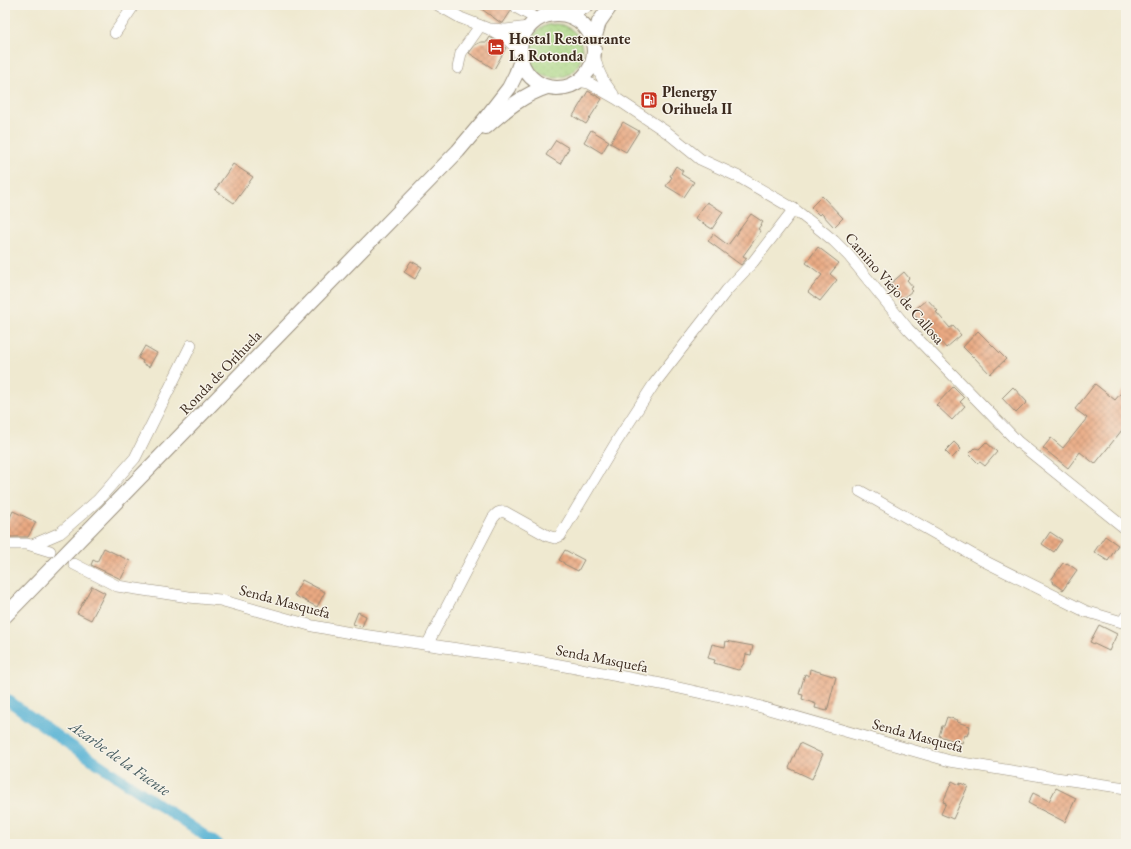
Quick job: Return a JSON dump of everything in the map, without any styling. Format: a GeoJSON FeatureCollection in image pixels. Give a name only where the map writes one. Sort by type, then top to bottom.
{"type":"FeatureCollection","features":[{"type":"Feature","properties":{"kind":"main road"},"geometry":{"type":"LineString","coordinates":[[533,23],[548,15],[560,14],[582,8],[587,5]]}},
{"type":"Feature","properties":{"kind":"main road","name":"Ronda de Orihuela"},"geometry":{"type":"LineString","coordinates":[[458,151],[490,123],[518,102],[536,91],[547,87],[559,88],[571,86],[578,81],[587,72],[592,64],[593,49],[599,22],[611,5]]}},
{"type":"Feature","properties":{"kind":"main road"},"geometry":{"type":"LineString","coordinates":[[560,14],[571,17],[581,23],[589,32],[593,49]]}},
{"type":"Feature","properties":{"kind":"main road","name":"Ronda de Orihuela"},"geometry":{"type":"LineString","coordinates":[[5,616],[458,151],[509,88],[516,74],[522,38],[533,23]]}},
{"type":"Feature","properties":{"kind":"main road"},"geometry":{"type":"LineString","coordinates":[[520,56],[524,70],[538,83],[547,87]]}},
{"type":"Feature","properties":{"kind":"street"},"geometry":{"type":"LineString","coordinates":[[114,33],[134,5]]}},
{"type":"Feature","properties":{"kind":"street"},"geometry":{"type":"LineString","coordinates":[[438,5],[508,40],[520,56]]}},
{"type":"Feature","properties":{"kind":"street"},"geometry":{"type":"LineString","coordinates":[[517,8],[533,23]]}},
{"type":"Feature","properties":{"kind":"street"},"geometry":{"type":"LineString","coordinates":[[484,27],[506,30],[533,23]]}},
{"type":"Feature","properties":{"kind":"street"},"geometry":{"type":"LineString","coordinates":[[458,68],[461,53],[484,27]]}},
{"type":"Feature","properties":{"kind":"street"},"geometry":{"type":"LineString","coordinates":[[593,49],[598,71],[606,85],[617,99]]}},
{"type":"Feature","properties":{"kind":"street","name":"Camino Viejo de Callosa"},"geometry":{"type":"LineString","coordinates":[[578,81],[589,83],[617,99],[668,133],[700,159],[738,177],[794,209],[834,241],[849,256],[908,329],[1018,442],[1126,529]]}},
{"type":"Feature","properties":{"kind":"street"},"geometry":{"type":"LineString","coordinates":[[426,645],[493,518],[498,513],[506,512],[548,536],[555,538],[560,536],[617,441],[654,384],[727,290],[753,262],[794,209]]}},
{"type":"Feature","properties":{"kind":"street"},"geometry":{"type":"LineString","coordinates":[[32,546],[60,533],[98,500],[135,458],[191,345]]}},
{"type":"Feature","properties":{"kind":"street"},"geometry":{"type":"LineString","coordinates":[[860,491],[982,560],[1085,610],[1122,622],[1126,616]]}},
{"type":"Feature","properties":{"kind":"street"},"geometry":{"type":"LineString","coordinates":[[5,544],[27,544],[50,551]]}},
{"type":"Feature","properties":{"kind":"street","name":"Senda Masquefa"},"geometry":{"type":"LineString","coordinates":[[74,564],[117,586],[189,597],[220,600],[313,626],[426,645],[533,660],[692,691],[761,707],[950,761],[1126,788]]}},
{"type":"Feature","properties":{"kind":"green space"},"geometry":{"type":"Polygon","coordinates":[[[550,24],[560,24],[570,28],[578,36],[582,46],[582,56],[578,66],[570,74],[560,78],[550,78],[540,74],[532,66],[528,56],[528,46],[532,36],[540,28],[550,24]]]}},
{"type":"Feature","properties":{"kind":"building"},"geometry":{"type":"Polygon","coordinates":[[[476,5],[511,5],[511,11],[503,23],[501,23],[476,5]]]}},
{"type":"Feature","properties":{"kind":"building"},"geometry":{"type":"Polygon","coordinates":[[[490,37],[506,48],[494,69],[469,53],[475,45],[481,42],[487,42],[490,37]]]}},
{"type":"Feature","properties":{"kind":"building"},"geometry":{"type":"Polygon","coordinates":[[[588,91],[602,99],[586,124],[573,116],[588,91]]]}},
{"type":"Feature","properties":{"kind":"building"},"geometry":{"type":"Polygon","coordinates":[[[623,122],[639,131],[626,152],[610,143],[623,122]]]}},
{"type":"Feature","properties":{"kind":"building"},"geometry":{"type":"Polygon","coordinates":[[[591,130],[609,141],[602,153],[584,142],[591,130]]]}},
{"type":"Feature","properties":{"kind":"building"},"geometry":{"type":"Polygon","coordinates":[[[556,140],[569,148],[560,164],[546,155],[556,140]]]}},
{"type":"Feature","properties":{"kind":"building"},"geometry":{"type":"Polygon","coordinates":[[[233,164],[253,177],[234,203],[215,190],[233,164]]]}},
{"type":"Feature","properties":{"kind":"building"},"geometry":{"type":"Polygon","coordinates":[[[676,166],[683,171],[681,174],[694,182],[684,197],[666,186],[672,177],[670,176],[676,166]]]}},
{"type":"Feature","properties":{"kind":"building"},"geometry":{"type":"Polygon","coordinates":[[[822,196],[843,218],[834,227],[821,213],[819,215],[811,207],[822,196]]]}},
{"type":"Feature","properties":{"kind":"building"},"geometry":{"type":"Polygon","coordinates":[[[707,202],[723,212],[712,229],[695,218],[707,202]]]}},
{"type":"Feature","properties":{"kind":"building"},"geometry":{"type":"Polygon","coordinates":[[[751,214],[763,222],[758,229],[761,231],[743,256],[747,258],[741,265],[708,241],[713,234],[728,245],[751,214]]]}},
{"type":"Feature","properties":{"kind":"building"},"geometry":{"type":"Polygon","coordinates":[[[818,247],[839,263],[830,274],[837,280],[820,301],[808,292],[822,275],[806,263],[818,247]]]}},
{"type":"Feature","properties":{"kind":"building"},"geometry":{"type":"Polygon","coordinates":[[[411,261],[422,267],[415,279],[404,272],[411,261]]]}},
{"type":"Feature","properties":{"kind":"building"},"geometry":{"type":"Polygon","coordinates":[[[904,272],[909,278],[907,280],[913,287],[910,289],[912,291],[902,299],[889,285],[904,272]]]}},
{"type":"Feature","properties":{"kind":"building"},"geometry":{"type":"Polygon","coordinates":[[[927,299],[950,328],[953,326],[961,335],[946,348],[925,323],[923,324],[912,312],[927,299]]]}},
{"type":"Feature","properties":{"kind":"building"},"geometry":{"type":"Polygon","coordinates":[[[978,331],[1006,359],[990,374],[963,347],[978,331]]]}},
{"type":"Feature","properties":{"kind":"building"},"geometry":{"type":"Polygon","coordinates":[[[145,346],[157,353],[149,367],[142,363],[143,361],[138,358],[145,346]]]}},
{"type":"Feature","properties":{"kind":"building"},"geometry":{"type":"Polygon","coordinates":[[[1095,384],[1115,400],[1126,387],[1126,425],[1095,464],[1080,452],[1068,468],[1043,448],[1051,438],[1063,448],[1087,418],[1075,409],[1095,384]]]}},
{"type":"Feature","properties":{"kind":"building"},"geometry":{"type":"Polygon","coordinates":[[[953,387],[964,398],[960,402],[965,406],[952,420],[936,405],[953,387]]]}},
{"type":"Feature","properties":{"kind":"building"},"geometry":{"type":"Polygon","coordinates":[[[1013,387],[1027,402],[1016,413],[1002,398],[1013,387]]]}},
{"type":"Feature","properties":{"kind":"building"},"geometry":{"type":"Polygon","coordinates":[[[954,442],[961,449],[952,458],[945,451],[954,442]]]}},
{"type":"Feature","properties":{"kind":"building"},"geometry":{"type":"Polygon","coordinates":[[[986,442],[997,452],[985,466],[980,462],[978,463],[969,454],[975,448],[979,449],[986,442]]]}},
{"type":"Feature","properties":{"kind":"building"},"geometry":{"type":"Polygon","coordinates":[[[13,511],[36,522],[28,537],[5,537],[5,528],[13,511]]]}},
{"type":"Feature","properties":{"kind":"building"},"geometry":{"type":"Polygon","coordinates":[[[1050,532],[1062,540],[1054,552],[1042,544],[1050,532]]]}},
{"type":"Feature","properties":{"kind":"building"},"geometry":{"type":"Polygon","coordinates":[[[1105,536],[1118,545],[1108,561],[1094,552],[1105,536]]]}},
{"type":"Feature","properties":{"kind":"building"},"geometry":{"type":"Polygon","coordinates":[[[104,548],[130,561],[121,579],[91,565],[93,560],[97,562],[104,548]]]}},
{"type":"Feature","properties":{"kind":"building"},"geometry":{"type":"Polygon","coordinates":[[[565,550],[584,560],[578,571],[559,560],[565,550]]]}},
{"type":"Feature","properties":{"kind":"building"},"geometry":{"type":"Polygon","coordinates":[[[1063,563],[1067,563],[1077,570],[1063,590],[1051,580],[1063,563]]]}},
{"type":"Feature","properties":{"kind":"building"},"geometry":{"type":"Polygon","coordinates":[[[302,580],[325,592],[317,607],[294,595],[302,580]]]}},
{"type":"Feature","properties":{"kind":"building"},"geometry":{"type":"Polygon","coordinates":[[[92,586],[105,593],[91,620],[77,613],[92,586]]]}},
{"type":"Feature","properties":{"kind":"building"},"geometry":{"type":"Polygon","coordinates":[[[358,612],[366,616],[362,627],[353,624],[358,612]]]}},
{"type":"Feature","properties":{"kind":"building"},"geometry":{"type":"Polygon","coordinates":[[[1099,625],[1117,634],[1109,651],[1090,642],[1099,625]]]}},
{"type":"Feature","properties":{"kind":"building"},"geometry":{"type":"Polygon","coordinates":[[[726,641],[753,646],[751,655],[746,654],[744,663],[738,670],[714,663],[715,660],[708,658],[712,644],[725,647],[726,641]]]}},
{"type":"Feature","properties":{"kind":"building"},"geometry":{"type":"Polygon","coordinates":[[[810,669],[836,677],[827,711],[815,708],[816,704],[802,699],[803,695],[799,694],[805,674],[809,676],[810,669]]]}},
{"type":"Feature","properties":{"kind":"building"},"geometry":{"type":"Polygon","coordinates":[[[947,717],[958,720],[957,722],[970,726],[967,736],[965,735],[962,743],[939,736],[947,717]]]}},
{"type":"Feature","properties":{"kind":"building"},"geometry":{"type":"Polygon","coordinates":[[[800,743],[823,754],[812,779],[789,768],[800,743]]]}},
{"type":"Feature","properties":{"kind":"building"},"geometry":{"type":"Polygon","coordinates":[[[952,781],[960,785],[960,783],[968,786],[953,819],[941,814],[946,803],[943,802],[952,781]]]}},
{"type":"Feature","properties":{"kind":"building"},"geometry":{"type":"Polygon","coordinates":[[[1056,788],[1076,798],[1065,822],[1028,803],[1033,793],[1049,801],[1056,788]]]}},
{"type":"Feature","properties":{"kind":"waterway","name":"Azarbe de la Fuente"},"geometry":{"type":"LineString","coordinates":[[5,698],[60,738],[217,844]]}},
{"type":"Feature","properties":{"kind":"place","name":"Hostal Restaurante La Rotonda"},"geometry":{"type":"Point","coordinates":[496,47]}},
{"type":"Feature","properties":{"kind":"place","name":"Plenergy Orihuela II"},"geometry":{"type":"Point","coordinates":[649,100]}}]}
